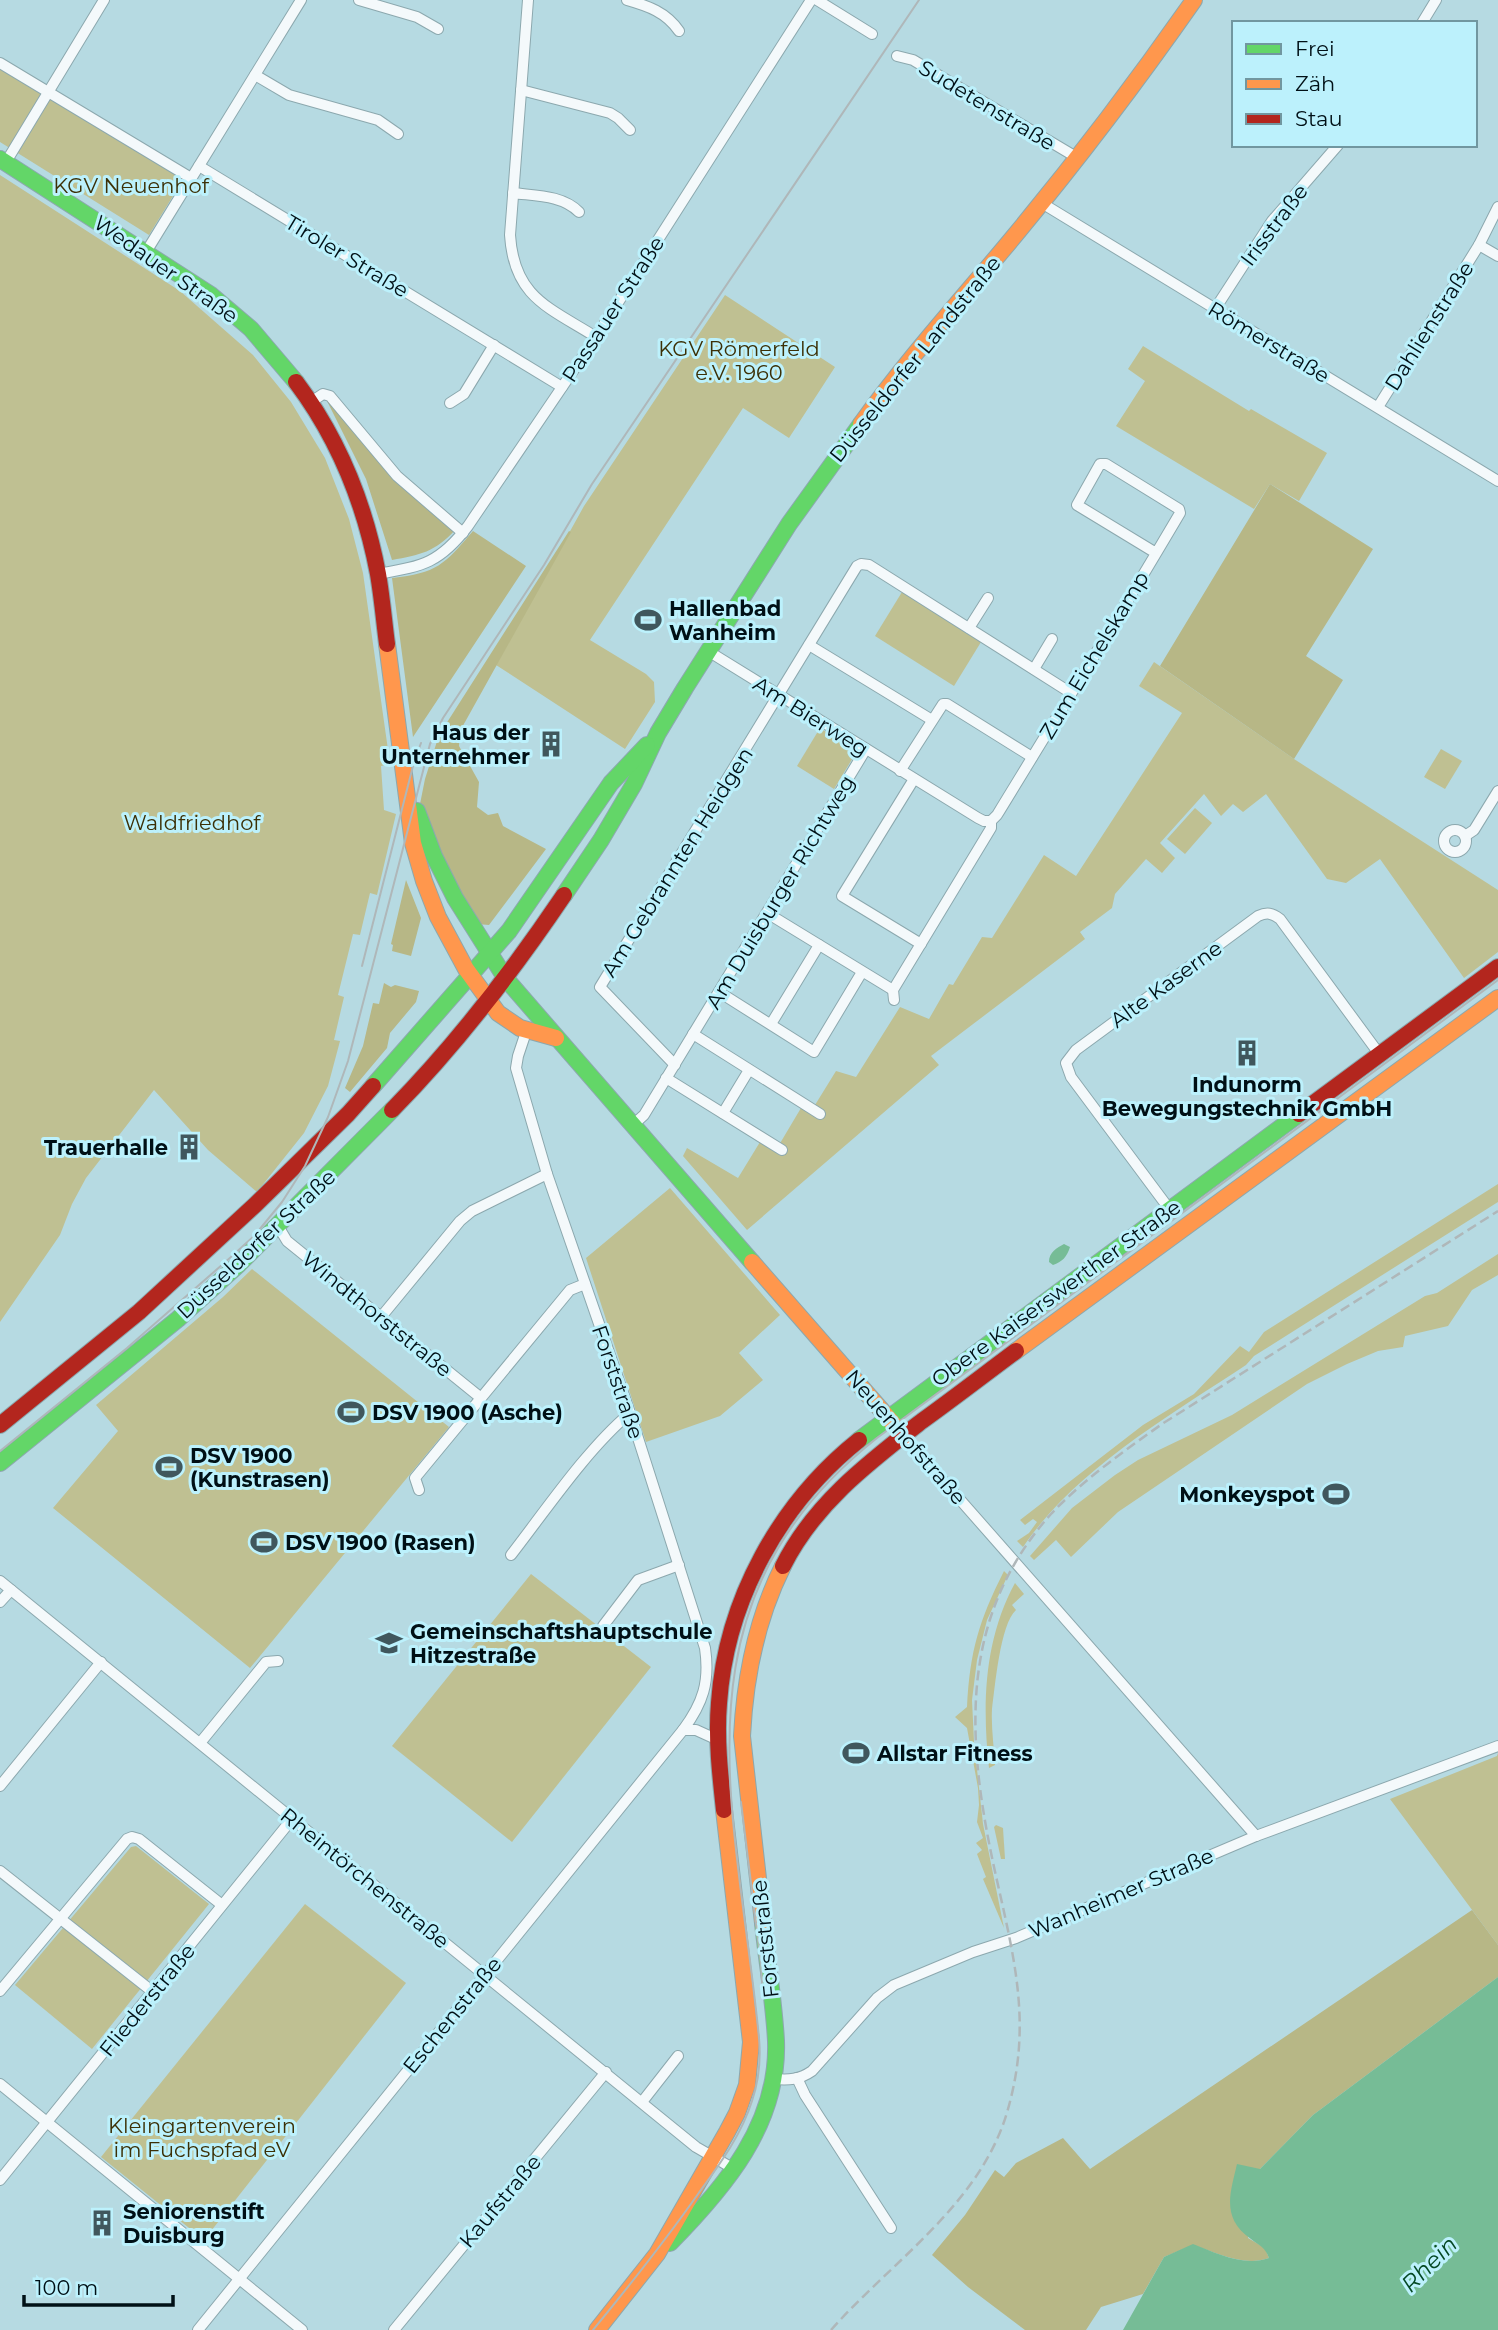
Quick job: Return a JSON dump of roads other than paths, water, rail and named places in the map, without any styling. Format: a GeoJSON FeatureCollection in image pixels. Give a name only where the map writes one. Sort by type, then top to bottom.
{"type":"FeatureCollection","features":[{"type":"Feature","properties":{"kind":"street"},"geometry":{"type":"LineString","coordinates":[[3,160],[104,0]]}},
{"type":"Feature","properties":{"kind":"street"},"geometry":{"type":"LineString","coordinates":[[146,252],[301,0]]}},
{"type":"Feature","properties":{"kind":"street"},"geometry":{"type":"LineString","coordinates":[[359,0],[417,17],[438,29]]}},
{"type":"Feature","properties":{"kind":"street"},"geometry":{"type":"LineString","coordinates":[[528,0],[510,235],[511,254],[527,289],[543,304],[596,337]]}},
{"type":"Feature","properties":{"kind":"street"},"geometry":{"type":"LineString","coordinates":[[627,0],[653,8],[666,16],[679,31]]}},
{"type":"Feature","properties":{"kind":"street","name":"Passauer Straße"},"geometry":{"type":"LineString","coordinates":[[378,574],[416,568],[433,561],[463,533],[596,337],[811,0]]}},
{"type":"Feature","properties":{"kind":"street"},"geometry":{"type":"LineString","coordinates":[[817,0],[872,34]]}},
{"type":"Feature","properties":{"kind":"street","name":"Düsseldorfer Landstraße"},"geometry":{"type":"LineString","coordinates":[[489,1001],[601,839],[634,784],[658,733],[789,524],[886,389],[1130,91],[1195,0]]}},
{"type":"Feature","properties":{"kind":"street"},"geometry":{"type":"LineString","coordinates":[[1423,21],[1436,0]]}},
{"type":"Feature","properties":{"kind":"street","name":"Sudetenstraße"},"geometry":{"type":"LineString","coordinates":[[897,56],[913,60],[1076,157]]}},
{"type":"Feature","properties":{"kind":"street"},"geometry":{"type":"LineString","coordinates":[[0,63],[191,178]]}},
{"type":"Feature","properties":{"kind":"street"},"geometry":{"type":"LineString","coordinates":[[255,75],[289,95],[378,120],[398,134]]}},
{"type":"Feature","properties":{"kind":"street"},"geometry":{"type":"LineString","coordinates":[[521,90],[610,113],[630,130]]}},
{"type":"Feature","properties":{"kind":"street","name":"Irisstraße"},"geometry":{"type":"LineString","coordinates":[[1215,309],[1272,221],[1336,147]]}},
{"type":"Feature","properties":{"kind":"street","name":"Wedauer Straße"},"geometry":{"type":"LineString","coordinates":[[3,160],[211,295],[251,328],[284,364],[311,402],[343,460],[359,503],[378,574],[414,843],[426,892],[444,933],[489,1001]]}},
{"type":"Feature","properties":{"kind":"street","name":"Tiroler Straße"},"geometry":{"type":"LineString","coordinates":[[199,166],[562,387]]}},
{"type":"Feature","properties":{"kind":"street"},"geometry":{"type":"LineString","coordinates":[[513,193],[563,201],[579,212]]}},
{"type":"Feature","properties":{"kind":"street","name":"Römerstraße"},"geometry":{"type":"LineString","coordinates":[[1041,202],[1498,481]]}},
{"type":"Feature","properties":{"kind":"street","name":"Dahlienstraße"},"geometry":{"type":"LineString","coordinates":[[1378,407],[1479,245],[1498,208]]}},
{"type":"Feature","properties":{"kind":"street"},"geometry":{"type":"LineString","coordinates":[[1479,245],[1498,256]]}},
{"type":"Feature","properties":{"kind":"street"},"geometry":{"type":"LineString","coordinates":[[450,403],[464,394],[494,345]]}},
{"type":"Feature","properties":{"kind":"street"},"geometry":{"type":"LineString","coordinates":[[311,402],[323,394],[330,396],[397,476],[463,533]]}},
{"type":"Feature","properties":{"kind":"street","name":"Zum Eichelskamp"},"geometry":{"type":"LineString","coordinates":[[767,913],[862,972],[893,995],[991,828],[990,821],[1072,693],[1179,515],[1180,509],[1106,464],[1100,464],[1077,505],[1156,553]]}},
{"type":"Feature","properties":{"kind":"street","name":"Am Gebrannten Heidgen"},"geometry":{"type":"LineString","coordinates":[[675,1065],[600,987],[855,568],[861,564],[869,565],[1072,693]]}},
{"type":"Feature","properties":{"kind":"street"},"geometry":{"type":"LineString","coordinates":[[969,628],[988,598]]}},
{"type":"Feature","properties":{"kind":"street"},"geometry":{"type":"LineString","coordinates":[[1034,669],[1052,639]]}},
{"type":"Feature","properties":{"kind":"street"},"geometry":{"type":"LineString","coordinates":[[809,645],[932,720],[900,771]]}},
{"type":"Feature","properties":{"kind":"street","name":"Am Bierweg"},"geometry":{"type":"LineString","coordinates":[[708,652],[982,821],[990,821]]}},
{"type":"Feature","properties":{"kind":"street","name":"Zum Eichelskamp"},"geometry":{"type":"LineString","coordinates":[[932,720],[943,704],[947,704],[1032,757]]}},
{"type":"Feature","properties":{"kind":"street","name":"Düsseldorfer Landstraße"},"geometry":{"type":"LineString","coordinates":[[470,976],[509,931],[611,783],[658,733]]}},
{"type":"Feature","properties":{"kind":"street","name":"Am Duisburger Richtweg"},"geometry":{"type":"LineString","coordinates":[[634,1124],[644,1115],[675,1065],[866,749]]}},
{"type":"Feature","properties":{"kind":"street","name":"Wedauer Straße"},"geometry":{"type":"LineString","coordinates":[[405,775],[438,867],[457,904],[489,954]]}},
{"type":"Feature","properties":{"kind":"street"},"geometry":{"type":"LineString","coordinates":[[914,779],[842,896],[921,944]]}},
{"type":"Feature","properties":{"kind":"street"},"geometry":{"type":"LineString","coordinates":[[1465,836],[1474,830],[1498,791]]}},
{"type":"Feature","properties":{"kind":"street","name":"Alte Kaserne"},"geometry":{"type":"LineString","coordinates":[[1170,1210],[1071,1077],[1066,1063],[1076,1050],[1207,953],[1258,916],[1273,914],[1280,919],[1380,1055]]}},
{"type":"Feature","properties":{"kind":"street"},"geometry":{"type":"LineString","coordinates":[[771,1024],[820,945]]}},
{"type":"Feature","properties":{"kind":"street","name":"Neuenhofstraße"},"geometry":{"type":"LineString","coordinates":[[489,954],[506,979],[556,1038],[1256,1836]]}},
{"type":"Feature","properties":{"kind":"street","name":"Obere Kaiserswerther Straße"},"geometry":{"type":"LineString","coordinates":[[719,1701],[724,1662],[740,1604],[756,1566],[802,1496],[833,1461],[889,1416],[1498,967]]}},
{"type":"Feature","properties":{"kind":"street"},"geometry":{"type":"LineString","coordinates":[[719,992],[814,1052],[862,972]]}},
{"type":"Feature","properties":{"kind":"street","name":"Düsseldorfer Straße"},"geometry":{"type":"LineString","coordinates":[[0,1424],[139,1311],[255,1205],[348,1114],[470,976]]}},
{"type":"Feature","properties":{"kind":"street","name":"Obere Kaiserswerther Straße"},"geometry":{"type":"LineString","coordinates":[[743,1700],[761,1618],[775,1582],[795,1544],[823,1506],[848,1480],[1109,1281],[1498,998]]}},
{"type":"Feature","properties":{"kind":"street"},"geometry":{"type":"LineString","coordinates":[[489,1001],[502,1016],[526,1032],[556,1038]]}},
{"type":"Feature","properties":{"kind":"street","name":"Düsseldorfer Straße"},"geometry":{"type":"LineString","coordinates":[[0,1463],[178,1319],[239,1264],[425,1077],[489,1001]]}},
{"type":"Feature","properties":{"kind":"street"},"geometry":{"type":"LineString","coordinates":[[526,1032],[537,1015]]}},
{"type":"Feature","properties":{"kind":"street","name":"Forststraße"},"geometry":{"type":"LineString","coordinates":[[526,1032],[517,1056],[516,1068],[547,1174],[630,1413],[705,1647],[707,1661],[703,1696],[683,1730]]}},
{"type":"Feature","properties":{"kind":"street"},"geometry":{"type":"LineString","coordinates":[[693,1034],[820,1114]]}},
{"type":"Feature","properties":{"kind":"street"},"geometry":{"type":"LineString","coordinates":[[723,1113],[749,1070]]}},
{"type":"Feature","properties":{"kind":"street"},"geometry":{"type":"LineString","coordinates":[[666,1078],[782,1150]]}},
{"type":"Feature","properties":{"kind":"street"},"geometry":{"type":"LineString","coordinates":[[381,1317],[460,1221],[472,1211],[547,1174]]}},
{"type":"Feature","properties":{"kind":"street","name":"Windthorststraße"},"geometry":{"type":"LineString","coordinates":[[278,1226],[287,1241],[481,1398]]}},
{"type":"Feature","properties":{"kind":"street"},"geometry":{"type":"LineString","coordinates":[[419,1490],[415,1478],[570,1290],[585,1284]]}},
{"type":"Feature","properties":{"kind":"street"},"geometry":{"type":"LineString","coordinates":[[511,1555],[614,1426],[630,1413]]}},
{"type":"Feature","properties":{"kind":"street"},"geometry":{"type":"LineString","coordinates":[[603,1626],[641,1578],[679,1565]]}},
{"type":"Feature","properties":{"kind":"street","name":"Rheintörchenstraße"},"geometry":{"type":"LineString","coordinates":[[0,1581],[696,2147],[734,2169]]}},
{"type":"Feature","properties":{"kind":"street"},"geometry":{"type":"LineString","coordinates":[[0,1602],[10,1590]]}},
{"type":"Feature","properties":{"kind":"street"},"geometry":{"type":"LineString","coordinates":[[200,1742],[266,1662],[278,1661]]}},
{"type":"Feature","properties":{"kind":"street"},"geometry":{"type":"LineString","coordinates":[[0,1786],[101,1662]]}},
{"type":"Feature","properties":{"kind":"street","name":"Forststraße"},"geometry":{"type":"LineString","coordinates":[[734,2169],[758,2129],[769,2101],[774,2079],[776,2042],[742,1737],[743,1700]]}},
{"type":"Feature","properties":{"kind":"street","name":"Forststraße"},"geometry":{"type":"LineString","coordinates":[[713,2157],[737,2113],[747,2085],[751,2054],[719,1766],[719,1701]]}},
{"type":"Feature","properties":{"kind":"street"},"geometry":{"type":"LineString","coordinates":[[683,1730],[695,1730],[718,1740]]}},
{"type":"Feature","properties":{"kind":"street","name":"Eschenstraße"},"geometry":{"type":"LineString","coordinates":[[198,2330],[683,1730]]}},
{"type":"Feature","properties":{"kind":"street","name":"Wanheimer Straße"},"geometry":{"type":"LineString","coordinates":[[797,2078],[812,2071],[877,1998],[894,1985],[1016,1938],[1256,1836],[1498,1746]]}},
{"type":"Feature","properties":{"kind":"street","name":"Fliederstraße"},"geometry":{"type":"LineString","coordinates":[[0,2180],[292,1819]]}},
{"type":"Feature","properties":{"kind":"street"},"geometry":{"type":"LineString","coordinates":[[0,1992],[127,1839],[132,1837],[139,1839],[222,1905]]}},
{"type":"Feature","properties":{"kind":"street"},"geometry":{"type":"LineString","coordinates":[[0,1871],[153,1992]]}},
{"type":"Feature","properties":{"kind":"street"},"geometry":{"type":"LineString","coordinates":[[642,2102],[678,2056]]}},
{"type":"Feature","properties":{"kind":"street","name":"Kaufstraße"},"geometry":{"type":"LineString","coordinates":[[394,2330],[606,2072]]}},
{"type":"Feature","properties":{"kind":"street"},"geometry":{"type":"LineString","coordinates":[[774,2079],[797,2078],[805,2095],[891,2228]]}},
{"type":"Feature","properties":{"kind":"street"},"geometry":{"type":"LineString","coordinates":[[0,2084],[302,2330]]}},
{"type":"Feature","properties":{"kind":"street"},"geometry":{"type":"LineString","coordinates":[[597,2330],[657,2254],[713,2157]]}},
{"type":"Feature","properties":{"kind":"street"},"geometry":{"type":"LineString","coordinates":[[657,2254],[690,2223],[734,2169]]}},
{"type":"Feature","properties":{"kind":"water"},"geometry":{"type":"Polygon","coordinates":[[[1064,1244],[1070,1247],[1067,1254],[1062,1261],[1053,1265],[1049,1262],[1050,1256],[1064,1244]]]}},
{"type":"Feature","properties":{"kind":"water","name":"Rhein"},"geometry":{"type":"Polygon","coordinates":[[[1498,1977],[1498,2330],[1123,2330],[1164,2257],[1193,2244],[1240,2260],[1269,2258],[1264,2249],[1235,2223],[1230,2195],[1237,2164],[1260,2169],[1313,2115],[1498,1977]]]}},
{"type":"Feature","properties":{"kind":"tram line"},"geometry":{"type":"LineString","coordinates":[[0,1451],[127,1348],[254,1236],[282,1202],[305,1166],[328,1117],[348,1061],[430,744],[443,718],[544,565],[592,484],[919,0]]}},
{"type":"Feature","properties":{"kind":"tram line"},"geometry":{"type":"LineString","coordinates":[[362,966],[421,743]]}},
{"type":"Feature","properties":{"kind":"tram line"},"geometry":{"type":"LineString","coordinates":[[593,2330],[660,2246],[721,2161],[742,2126],[754,2093],[760,2046],[738,1871],[731,1792],[730,1715],[741,1641],[766,1570],[810,1503],[877,1438],[1498,980]]}},
{"type":"Feature","properties":{"kind":"tram line"},"geometry":{"type":"LineString","coordinates":[[741,1802],[763,1996]]}},
{"type":"Feature","properties":{"kind":"railway"},"geometry":{"type":"LineString","coordinates":[[831,2330],[957,2202],[995,2143],[1008,2109],[1019,2051],[1018,1997],[980,1787],[976,1691],[983,1644],[997,1599],[1019,1556],[1063,1501],[1162,1424],[1498,1211]]}},
{"type":"Feature","properties":{"kind":"place","name":"Hallenbad Wanheim"},"geometry":{"type":"Point","coordinates":[648,620]}},
{"type":"Feature","properties":{"kind":"place","name":"Haus der Unternehmer"},"geometry":{"type":"Point","coordinates":[551,744]}},
{"type":"Feature","properties":{"kind":"place","name":"Indunorm Bewegungstechnik GmbH"},"geometry":{"type":"Point","coordinates":[1247,1053]}},
{"type":"Feature","properties":{"kind":"place","name":"Trauerhalle"},"geometry":{"type":"Point","coordinates":[189,1147]}},
{"type":"Feature","properties":{"kind":"place","name":"DSV 1900 (Asche)"},"geometry":{"type":"Point","coordinates":[351,1412]}},
{"type":"Feature","properties":{"kind":"place","name":"DSV 1900 (Kunstrasen)"},"geometry":{"type":"Point","coordinates":[169,1467]}},
{"type":"Feature","properties":{"kind":"place","name":"Monkeyspot"},"geometry":{"type":"Point","coordinates":[1336,1494]}},
{"type":"Feature","properties":{"kind":"place","name":"DSV 1900 (Rasen)"},"geometry":{"type":"Point","coordinates":[264,1542]}},
{"type":"Feature","properties":{"kind":"place","name":"Gemeinschaftshauptschule Hitzestraße"},"geometry":{"type":"Point","coordinates":[389,1643]}},
{"type":"Feature","properties":{"kind":"place","name":"Allstar Fitness"},"geometry":{"type":"Point","coordinates":[856,1753]}},
{"type":"Feature","properties":{"kind":"place","name":"Seniorenstift Duisburg"},"geometry":{"type":"Point","coordinates":[102,2223]}},
{"type":"Feature","properties":{"kind":"park label","name":"KGV Neuenhof"},"geometry":{"type":"Point","coordinates":[131,185]}},
{"type":"Feature","properties":{"kind":"park label","name":"KGV Römerfeld e.V. 1960"},"geometry":{"type":"Point","coordinates":[739,360]}},
{"type":"Feature","properties":{"kind":"park label","name":"Waldfriedhof"},"geometry":{"type":"Point","coordinates":[192,822]}},
{"type":"Feature","properties":{"kind":"park label","name":"Kleingartenverein im Fuchspfad eV"},"geometry":{"type":"Point","coordinates":[202,2137]}}]}
